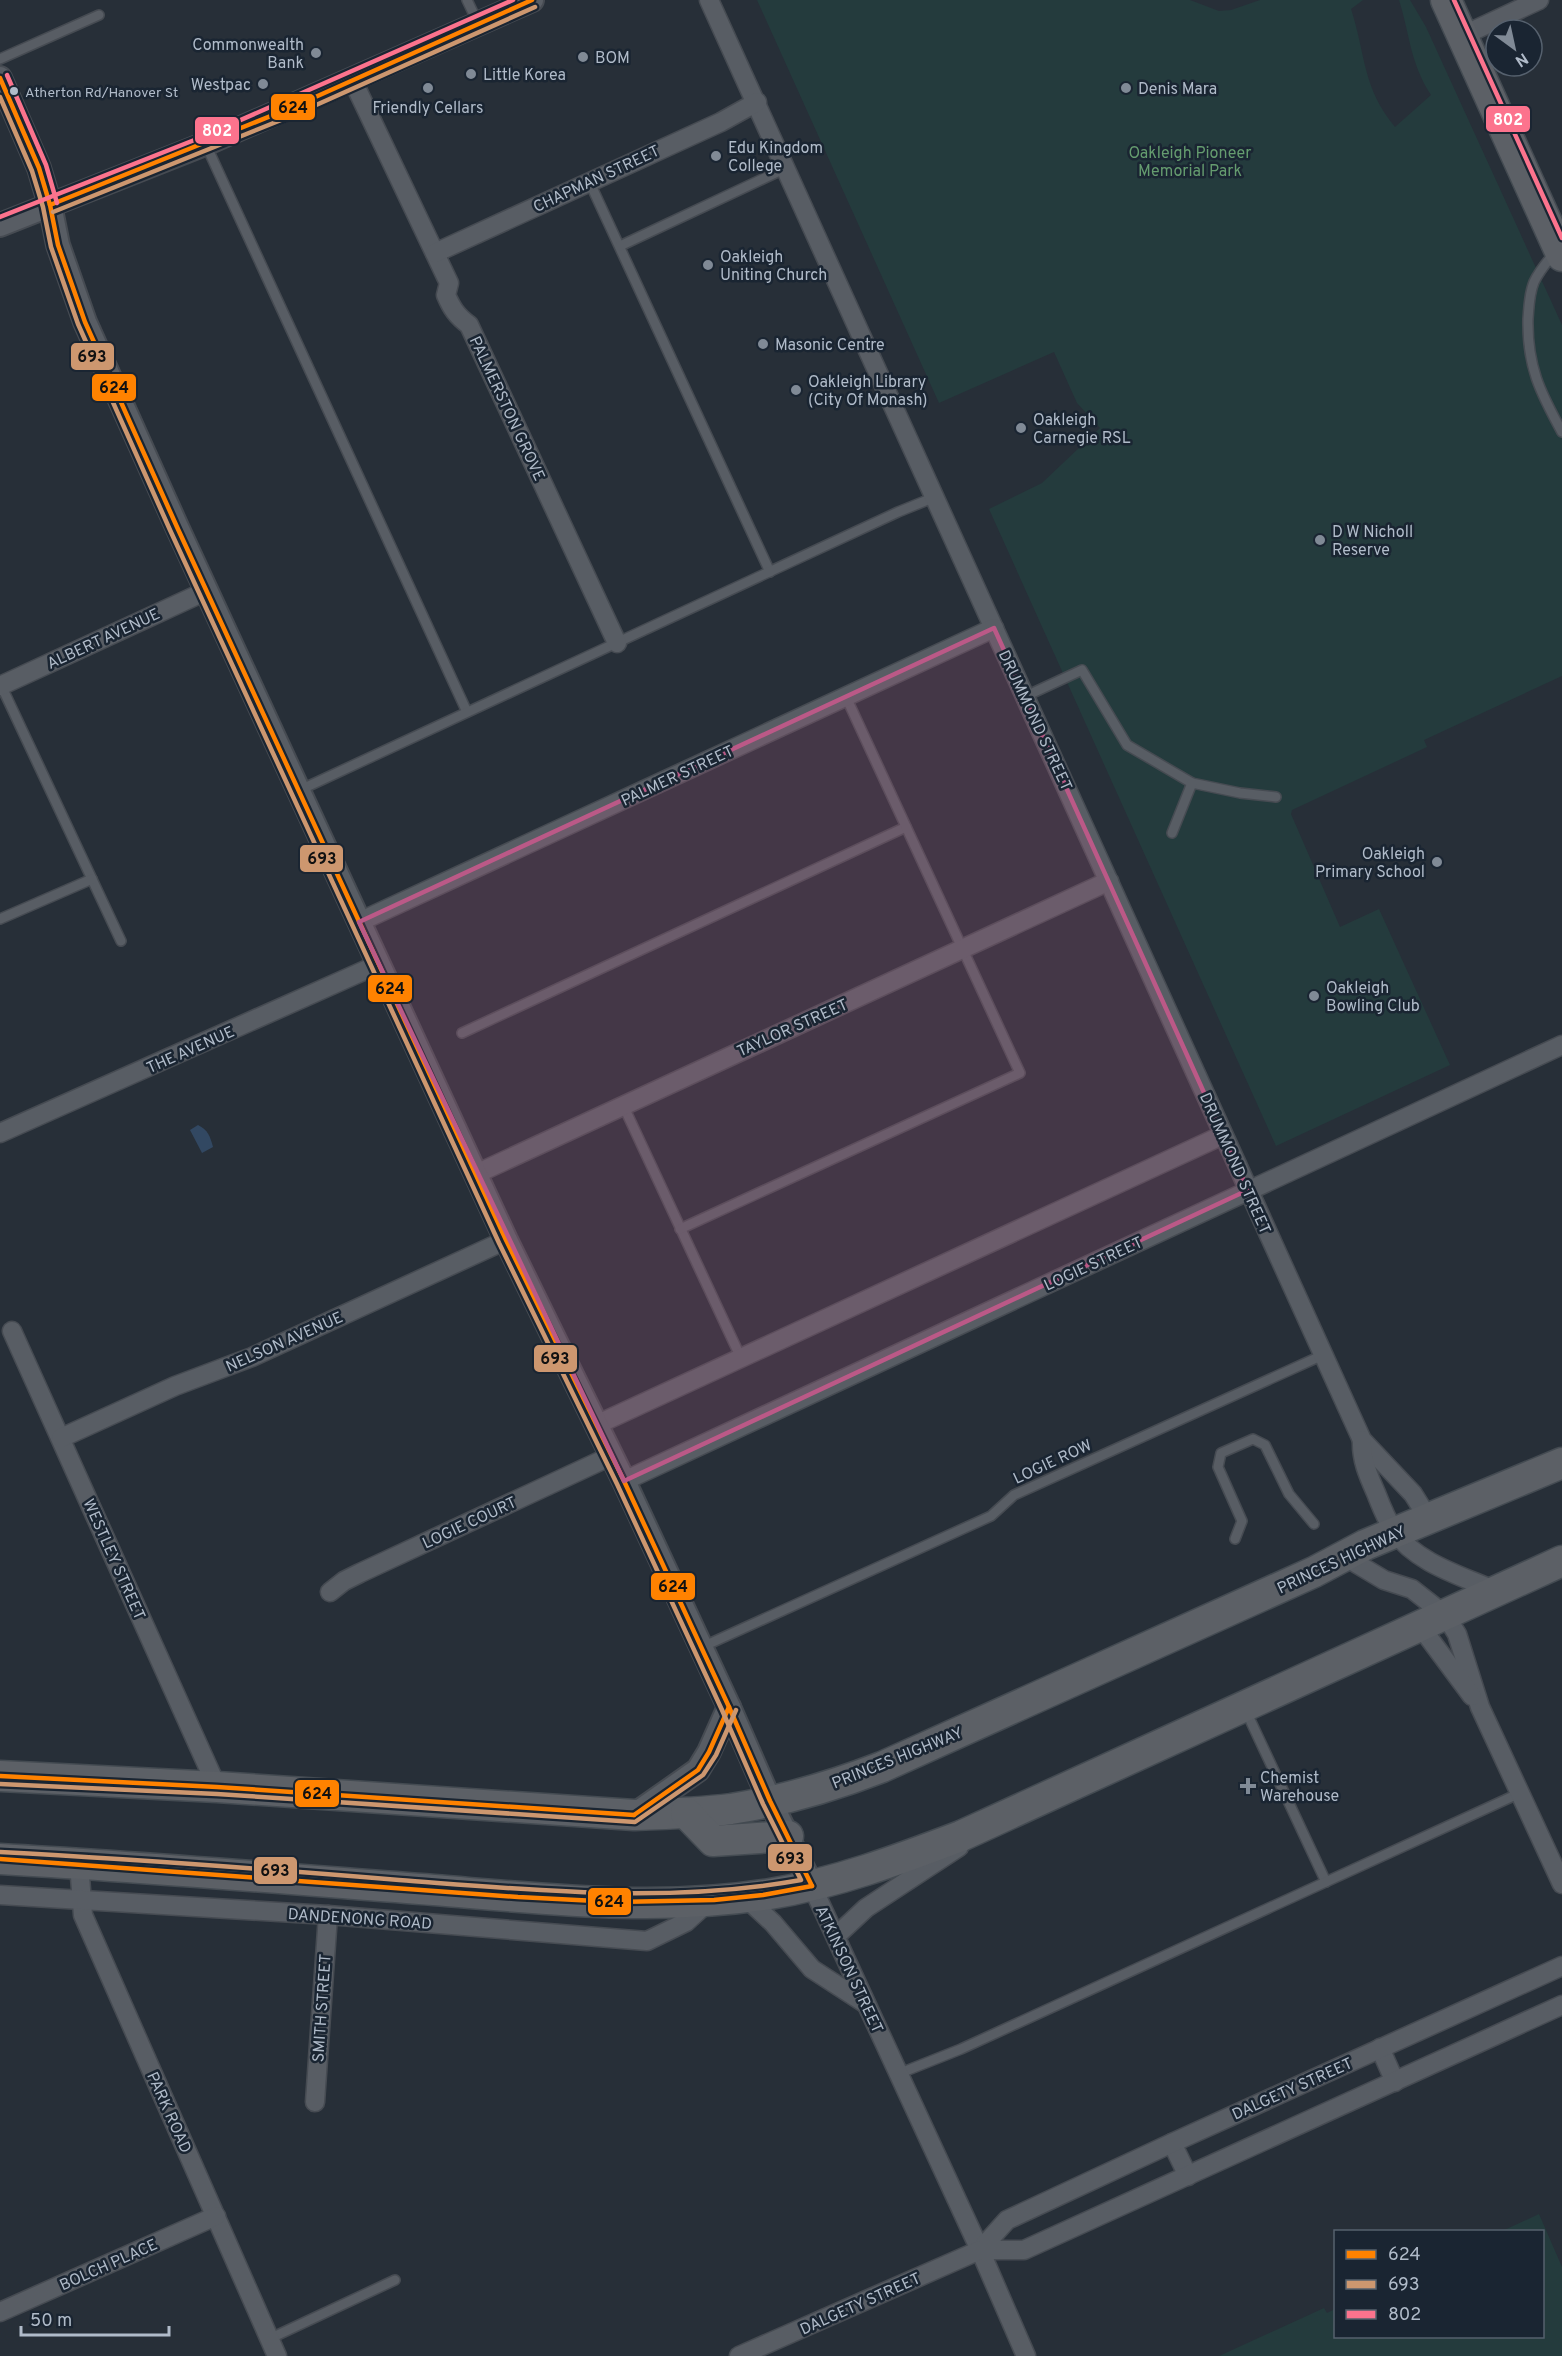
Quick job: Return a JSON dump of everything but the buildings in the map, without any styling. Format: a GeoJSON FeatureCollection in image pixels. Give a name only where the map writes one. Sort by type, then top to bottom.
{"type":"FeatureCollection","features":[{"type":"Feature","properties":{"kind":"highway"},"geometry":{"type":"LineString","coordinates":[[1446,3],[1560,252]]}},
{"type":"Feature","properties":{"kind":"highway","name":"PRINCES HIGHWAY"},"geometry":{"type":"LineString","coordinates":[[0,1776],[217,1787],[634,1815],[730,1809],[770,1801],[836,1783],[890,1764],[1314,1572],[1395,1532],[1562,1463]]}},
{"type":"Feature","properties":{"kind":"highway"},"geometry":{"type":"LineString","coordinates":[[0,1859],[626,1904],[708,1902],[812,1886],[884,1865],[961,1836],[1562,1561]]}},
{"type":"Feature","properties":{"kind":"highway"},"geometry":{"type":"LineString","coordinates":[[686,1813],[713,1841],[788,1836]]}},
{"type":"Feature","properties":{"kind":"street"},"geometry":{"type":"LineString","coordinates":[[0,225],[205,144],[353,81],[532,0]]}},
{"type":"Feature","properties":{"kind":"street","name":"DRUMMOND STREET"},"geometry":{"type":"LineString","coordinates":[[709,0],[1362,1440],[1413,1494],[1428,1518]]}},
{"type":"Feature","properties":{"kind":"street"},"geometry":{"type":"LineString","coordinates":[[1462,36],[1539,0]]}},
{"type":"Feature","properties":{"kind":"street","name":"ATKINSON STREET"},"geometry":{"type":"LineString","coordinates":[[0,78],[39,168],[50,205],[58,245],[85,322],[206,591],[506,1239],[624,1481],[770,1801],[836,1936],[1026,2356]]}},
{"type":"Feature","properties":{"kind":"street","name":"PALMERSTON GROVE"},"geometry":{"type":"LineString","coordinates":[[353,81],[449,283],[446,295],[454,314],[469,326],[617,643]]}},
{"type":"Feature","properties":{"kind":"street","name":"CHAPMAN STREET"},"geometry":{"type":"LineString","coordinates":[[435,253],[722,122],[757,102]]}},
{"type":"Feature","properties":{"kind":"street","name":"ALBERT AVENUE"},"geometry":{"type":"LineString","coordinates":[[0,685],[206,591]]}},
{"type":"Feature","properties":{"kind":"street","name":"PALMER STREET"},"geometry":{"type":"LineString","coordinates":[[360,922],[994,628]]}},
{"type":"Feature","properties":{"kind":"street","name":"TAYLOR STREET"},"geometry":{"type":"LineString","coordinates":[[476,1174],[1109,881]]}},
{"type":"Feature","properties":{"kind":"street","name":"THE AVENUE"},"geometry":{"type":"LineString","coordinates":[[0,1133],[379,964]]}},
{"type":"Feature","properties":{"kind":"street","name":"LOGIE STREET"},"geometry":{"type":"LineString","coordinates":[[624,1481],[1562,1045]]}},
{"type":"Feature","properties":{"kind":"street"},"geometry":{"type":"LineString","coordinates":[[596,1425],[1223,1135]]}},
{"type":"Feature","properties":{"kind":"street","name":"NELSON AVENUE"},"geometry":{"type":"LineString","coordinates":[[60,1438],[175,1386],[252,1357],[506,1239]]}},
{"type":"Feature","properties":{"kind":"street","name":"WESTLEY STREET"},"geometry":{"type":"LineString","coordinates":[[12,1331],[217,1787]]}},
{"type":"Feature","properties":{"kind":"street","name":"DRUMMOND STREET"},"geometry":{"type":"LineString","coordinates":[[1362,1440],[1362,1456],[1372,1484],[1395,1532],[1420,1557],[1498,1592]]}},
{"type":"Feature","properties":{"kind":"street","name":"LOGIE COURT"},"geometry":{"type":"LineString","coordinates":[[330,1593],[344,1581],[360,1572],[611,1456]]}},
{"type":"Feature","properties":{"kind":"street"},"geometry":{"type":"LineString","coordinates":[[1344,1556],[1384,1580],[1412,1589],[1480,1707],[1562,1884]]}},
{"type":"Feature","properties":{"kind":"street"},"geometry":{"type":"LineString","coordinates":[[1432,1621],[1457,1634],[1480,1707]]}},
{"type":"Feature","properties":{"kind":"street"},"geometry":{"type":"LineString","coordinates":[[634,1815],[698,1770],[709,1752],[729,1707]]}},
{"type":"Feature","properties":{"kind":"street"},"geometry":{"type":"LineString","coordinates":[[836,1936],[866,1908],[1008,1815]]}},
{"type":"Feature","properties":{"kind":"street","name":"PARK ROAD"},"geometry":{"type":"LineString","coordinates":[[79,1863],[83,1915],[277,2356]]}},
{"type":"Feature","properties":{"kind":"street","name":"DANDENONG ROAD"},"geometry":{"type":"LineString","coordinates":[[0,1895],[328,1915],[647,1941],[686,1922],[708,1902]]}},
{"type":"Feature","properties":{"kind":"street"},"geometry":{"type":"LineString","coordinates":[[745,1897],[773,1923],[812,1969],[866,2004]]}},
{"type":"Feature","properties":{"kind":"street","name":"SMITH STREET"},"geometry":{"type":"LineString","coordinates":[[315,2102],[328,1915]]}},
{"type":"Feature","properties":{"kind":"street","name":"DALGETY STREET"},"geometry":{"type":"LineString","coordinates":[[980,2250],[1007,2220],[1562,1966]]}},
{"type":"Feature","properties":{"kind":"street","name":"DALGETY STREET"},"geometry":{"type":"LineString","coordinates":[[739,2356],[980,2250],[1024,2250],[1562,2005]]}},
{"type":"Feature","properties":{"kind":"street"},"geometry":{"type":"LineString","coordinates":[[1380,2048],[1395,2082]]}},
{"type":"Feature","properties":{"kind":"street"},"geometry":{"type":"LineString","coordinates":[[1172,2143],[1188,2176]]}},
{"type":"Feature","properties":{"kind":"street","name":"BOLCH PLACE"},"geometry":{"type":"LineString","coordinates":[[0,2312],[216,2216]]}},
{"type":"Feature","properties":{"kind":"lane"},"geometry":{"type":"LineString","coordinates":[[467,0],[479,25]]}},
{"type":"Feature","properties":{"kind":"lane"},"geometry":{"type":"LineString","coordinates":[[0,59],[99,15]]}},
{"type":"Feature","properties":{"kind":"lane"},"geometry":{"type":"LineString","coordinates":[[205,144],[467,712]]}},
{"type":"Feature","properties":{"kind":"lane"},"geometry":{"type":"LineString","coordinates":[[620,246],[786,168]]}},
{"type":"Feature","properties":{"kind":"lane"},"geometry":{"type":"LineString","coordinates":[[589,181],[770,572]]}},
{"type":"Feature","properties":{"kind":"lane"},"geometry":{"type":"LineString","coordinates":[[1560,252],[1540,270],[1533,284],[1529,304],[1528,345],[1531,366],[1545,403],[1562,432]]}},
{"type":"Feature","properties":{"kind":"lane"},"geometry":{"type":"LineString","coordinates":[[299,791],[935,497]]}},
{"type":"Feature","properties":{"kind":"lane"},"geometry":{"type":"LineString","coordinates":[[1026,696],[1082,670],[1127,745],[1192,783],[1240,793],[1276,797]]}},
{"type":"Feature","properties":{"kind":"lane"},"geometry":{"type":"LineString","coordinates":[[0,685],[121,941]]}},
{"type":"Feature","properties":{"kind":"lane"},"geometry":{"type":"LineString","coordinates":[[680,1229],[1020,1073],[846,697]]}},
{"type":"Feature","properties":{"kind":"lane"},"geometry":{"type":"LineString","coordinates":[[1172,833],[1192,783]]}},
{"type":"Feature","properties":{"kind":"lane"},"geometry":{"type":"LineString","coordinates":[[462,1033],[906,827]]}},
{"type":"Feature","properties":{"kind":"lane"},"geometry":{"type":"LineString","coordinates":[[0,919],[92,879]]}},
{"type":"Feature","properties":{"kind":"lane"},"geometry":{"type":"LineString","coordinates":[[623,1104],[741,1358]]}},
{"type":"Feature","properties":{"kind":"lane","name":"LOGIE ROW"},"geometry":{"type":"LineString","coordinates":[[701,1648],[991,1516],[1014,1495],[1323,1355]]}},
{"type":"Feature","properties":{"kind":"lane"},"geometry":{"type":"LineString","coordinates":[[1235,1539],[1242,1521],[1218,1467],[1221,1454],[1253,1439],[1265,1445],[1289,1494],[1314,1524]]}},
{"type":"Feature","properties":{"kind":"lane"},"geometry":{"type":"LineString","coordinates":[[1244,1707],[1326,1881]]}},
{"type":"Feature","properties":{"kind":"lane"},"geometry":{"type":"LineString","coordinates":[[898,2074],[953,2052],[1520,1793]]}},
{"type":"Feature","properties":{"kind":"lane"},"geometry":{"type":"LineString","coordinates":[[269,2339],[395,2280]]}},
{"type":"Feature","properties":{"kind":"highlighted area"},"geometry":{"type":"Polygon","coordinates":[[[994,628],[1248,1190],[624,1481],[359,922],[994,628]]]}},
{"type":"Feature","properties":{"kind":"green space","name":"Oakleigh Pioneer Memorial Park"},"geometry":{"type":"Polygon","coordinates":[[[757,0],[1190,0],[1219,11],[1231,10],[1260,0],[1363,0],[1351,9],[1366,70],[1376,98],[1395,127],[1431,95],[1419,72],[1399,0],[1410,0],[1426,27],[1562,325],[1562,676],[1424,740],[1427,747],[1292,810],[1291,814],[1340,927],[1379,909],[1450,1065],[1276,1146],[989,509],[1042,483],[1100,428],[1077,403],[1054,352],[939,403],[757,0]]]}},
{"type":"Feature","properties":{"kind":"green space"},"geometry":{"type":"Polygon","coordinates":[[[1539,2214],[1562,2267],[1562,2356],[1219,2356],[1324,2308],[1327,2313],[1334,2310],[1334,2338],[1544,2338],[1544,2230],[1504,2230],[1539,2214]]]}},
{"type":"Feature","properties":{"kind":"water"},"geometry":{"type":"Polygon","coordinates":[[[198,1125],[208,1134],[213,1147],[202,1153],[190,1130],[198,1125]]]}},
{"type":"Feature","properties":{"kind":"transit line","name":"802"},"geometry":{"type":"LineString","coordinates":[[0,217],[202,137],[513,0]]}},
{"type":"Feature","properties":{"kind":"transit line","name":"624"},"geometry":{"type":"LineString","coordinates":[[50,205],[293,107],[532,0]]}},
{"type":"Feature","properties":{"kind":"transit line","name":"802"},"geometry":{"type":"LineString","coordinates":[[1454,0],[1562,238]]}},
{"type":"Feature","properties":{"kind":"transit line","name":"693"},"geometry":{"type":"LineString","coordinates":[[53,212],[296,114],[535,7]]}},
{"type":"Feature","properties":{"kind":"transit line","name":"802"},"geometry":{"type":"LineString","coordinates":[[7,75],[46,165],[57,203]]}},
{"type":"Feature","properties":{"kind":"transit line","name":"624"},"geometry":{"type":"LineString","coordinates":[[0,78],[39,168],[50,205],[58,245],[85,322],[177,527],[506,1240],[624,1481],[770,1801],[812,1886]]}},
{"type":"Feature","properties":{"kind":"transit line","name":"693"},"geometry":{"type":"LineString","coordinates":[[0,97],[32,171],[43,207],[51,247],[78,324],[170,530],[499,1243],[617,1484],[763,1804],[801,1880],[700,1892],[600,1893],[500,1888],[200,1864],[0,1852]]}},
{"type":"Feature","properties":{"kind":"transit line","name":"624"},"geometry":{"type":"LineString","coordinates":[[634,1815],[698,1770],[709,1752],[729,1707]]}},
{"type":"Feature","properties":{"kind":"transit line","name":"693"},"geometry":{"type":"LineString","coordinates":[[0,1784],[217,1794],[635,1822],[703,1775],[716,1755],[736,1710]]}},
{"type":"Feature","properties":{"kind":"transit line","name":"624"},"geometry":{"type":"LineString","coordinates":[[0,1776],[217,1787],[634,1815]]}},
{"type":"Feature","properties":{"kind":"transit line","name":"624"},"geometry":{"type":"LineString","coordinates":[[0,1859],[518,1897],[616,1902],[714,1900],[763,1895],[812,1886]]}},
{"type":"Feature","properties":{"kind":"place","name":"Commonwealth Bank"},"geometry":{"type":"Point","coordinates":[316,53]}},
{"type":"Feature","properties":{"kind":"place","name":"BOM"},"geometry":{"type":"Point","coordinates":[583,57]}},
{"type":"Feature","properties":{"kind":"place","name":"Little Korea"},"geometry":{"type":"Point","coordinates":[471,74]}},
{"type":"Feature","properties":{"kind":"place","name":"Westpac"},"geometry":{"type":"Point","coordinates":[263,84]}},
{"type":"Feature","properties":{"kind":"place","name":"Friendly Cellars"},"geometry":{"type":"Point","coordinates":[428,88]}},
{"type":"Feature","properties":{"kind":"place","name":"Denis Mara"},"geometry":{"type":"Point","coordinates":[1126,88]}},
{"type":"Feature","properties":{"kind":"place","name":"Atherton Rd/Hanover St"},"geometry":{"type":"Point","coordinates":[14,91]}},
{"type":"Feature","properties":{"kind":"place","name":"Edu Kingdom College"},"geometry":{"type":"Point","coordinates":[716,156]}},
{"type":"Feature","properties":{"kind":"place","name":"Oakleigh Uniting Church"},"geometry":{"type":"Point","coordinates":[708,265]}},
{"type":"Feature","properties":{"kind":"place","name":"Masonic Centre"},"geometry":{"type":"Point","coordinates":[763,344]}},
{"type":"Feature","properties":{"kind":"place","name":"Oakleigh Library (City Of Monash)"},"geometry":{"type":"Point","coordinates":[796,390]}},
{"type":"Feature","properties":{"kind":"place","name":"Oakleigh Carnegie RSL"},"geometry":{"type":"Point","coordinates":[1021,428]}},
{"type":"Feature","properties":{"kind":"place","name":"D W Nicholl Reserve"},"geometry":{"type":"Point","coordinates":[1320,540]}},
{"type":"Feature","properties":{"kind":"place","name":"Oakleigh Primary School"},"geometry":{"type":"Point","coordinates":[1437,862]}},
{"type":"Feature","properties":{"kind":"place","name":"Oakleigh Bowling Club"},"geometry":{"type":"Point","coordinates":[1314,996]}},
{"type":"Feature","properties":{"kind":"place","name":"Chemist Warehouse"},"geometry":{"type":"Point","coordinates":[1248,1786]}}]}
